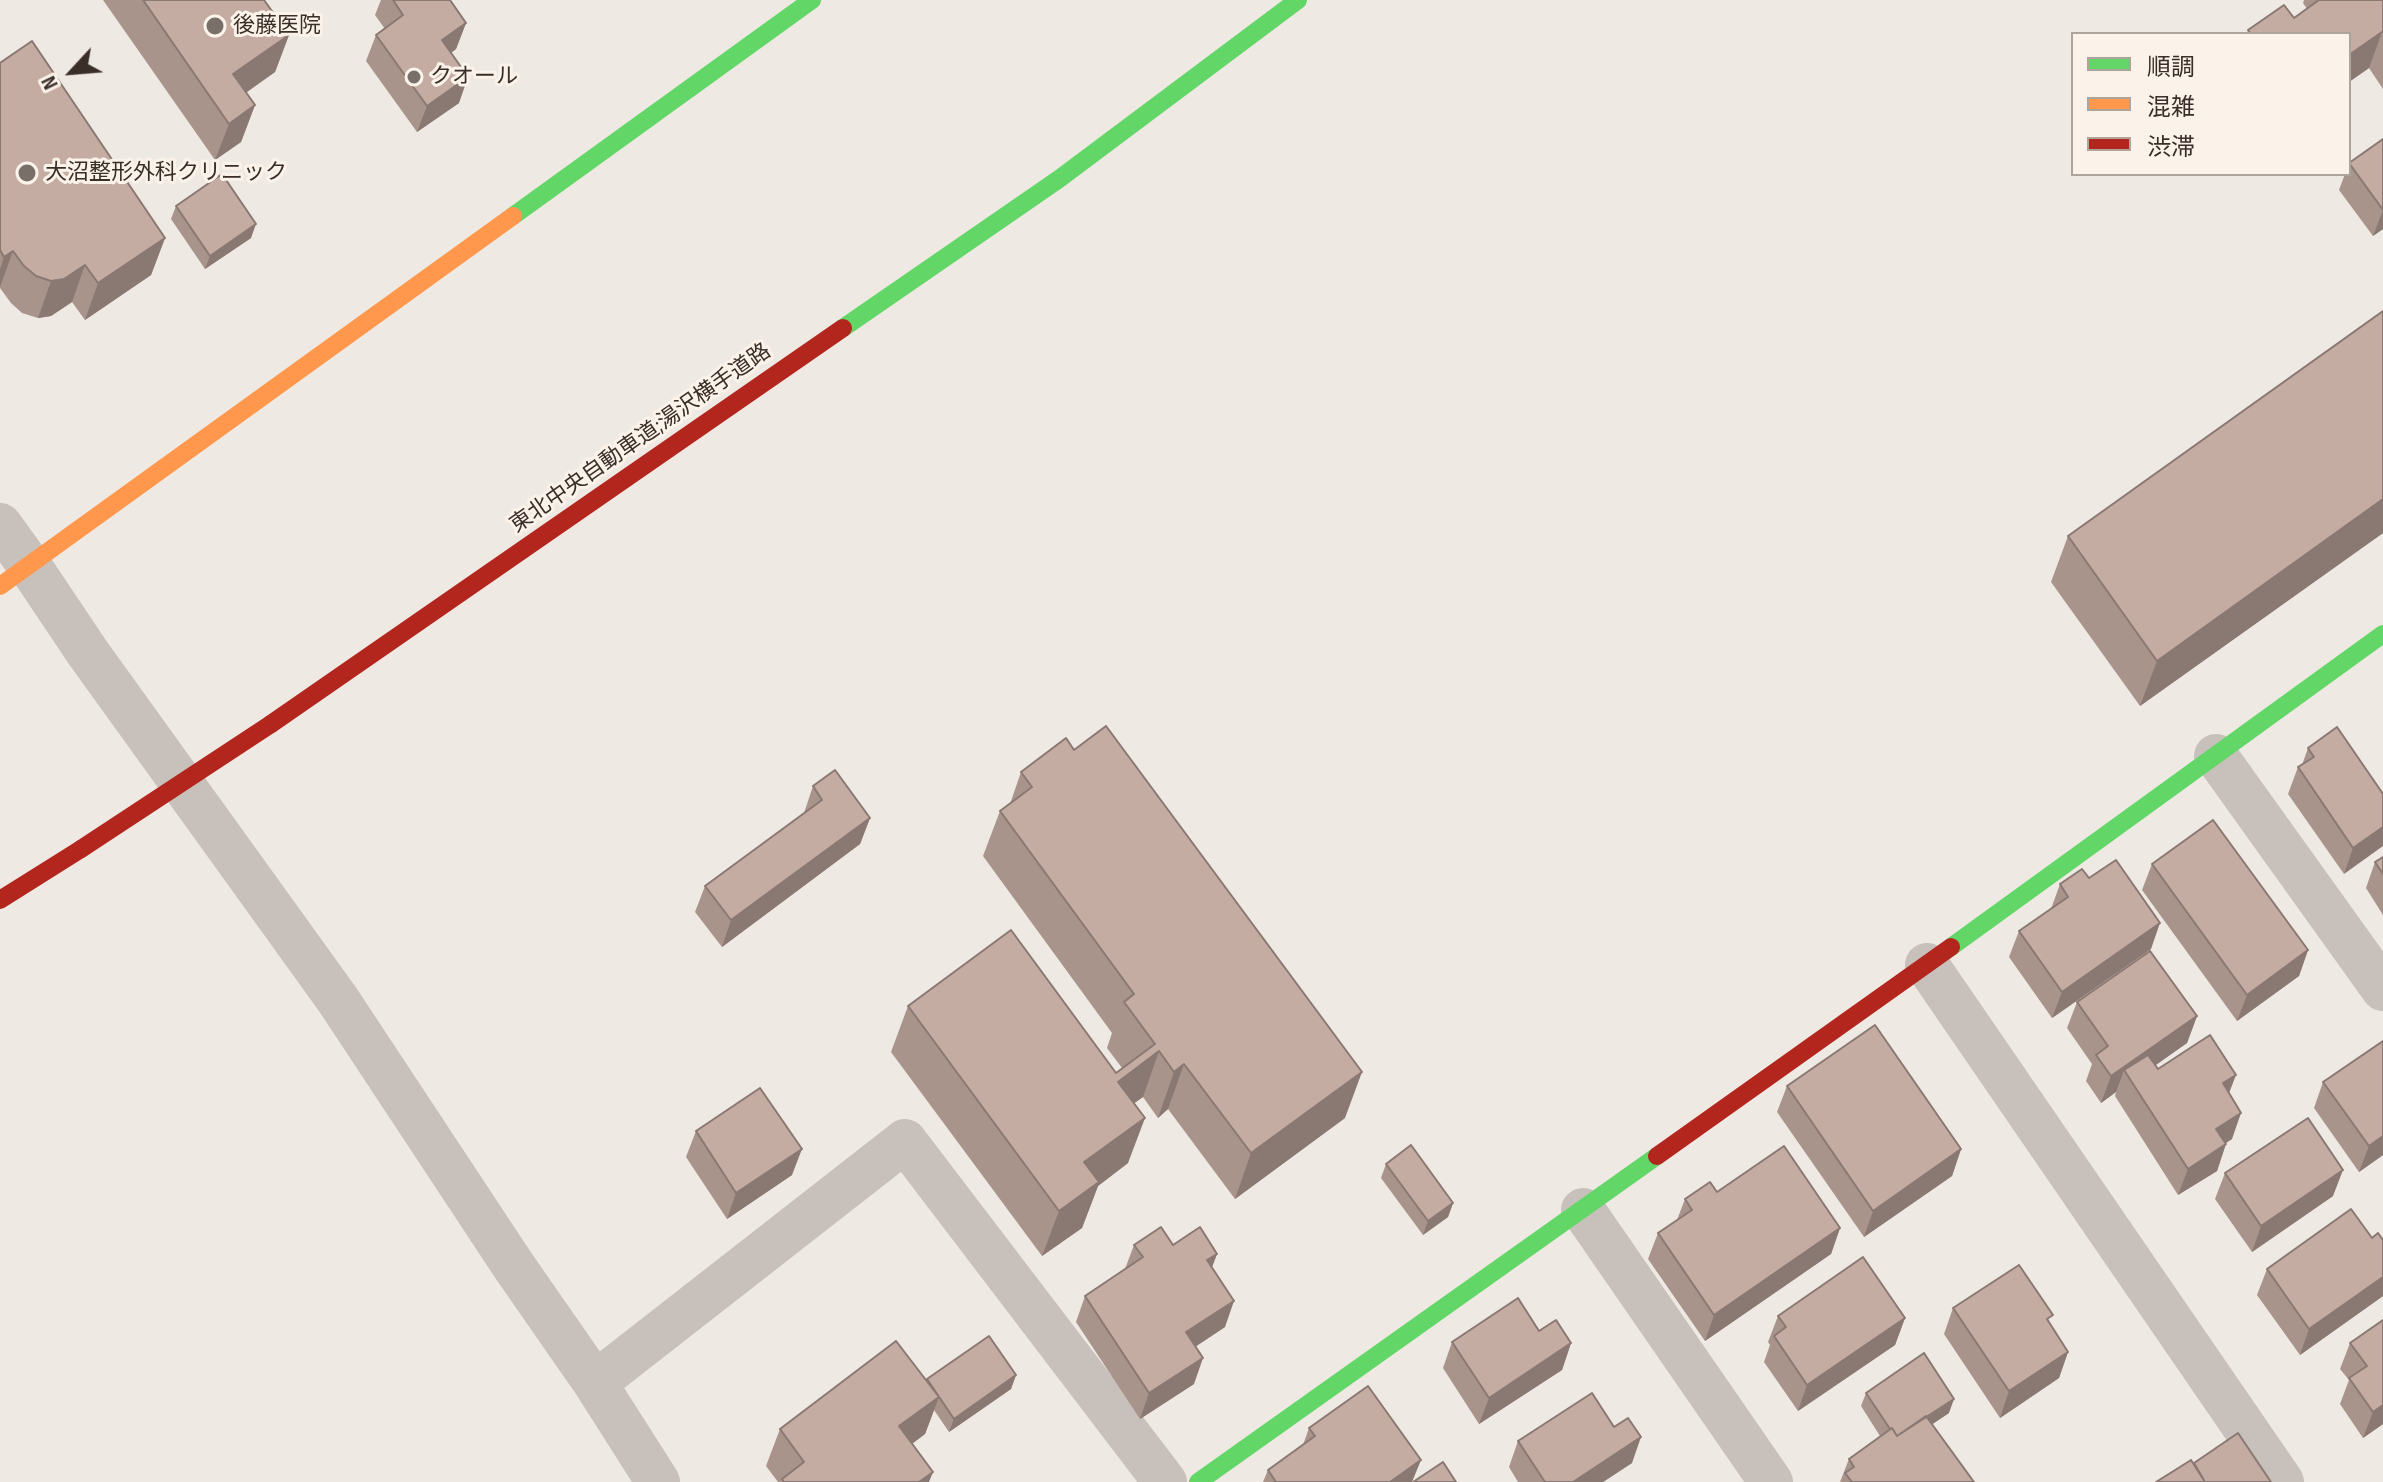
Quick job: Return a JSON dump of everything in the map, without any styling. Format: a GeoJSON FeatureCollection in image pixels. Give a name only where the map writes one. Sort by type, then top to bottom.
{"type":"FeatureCollection","features":[{"type":"Feature","properties":{"kind":"main road"},"geometry":{"type":"LineString","coordinates":[[15,575],[812,0]]}},
{"type":"Feature","properties":{"kind":"main road","name":"東北中央自動車道;湯沢横手道路"},"geometry":{"type":"LineString","coordinates":[[0,900],[271,724],[1059,179],[1298,0]]}},
{"type":"Feature","properties":{"kind":"main road"},"geometry":{"type":"LineString","coordinates":[[1198,1482],[1927,965],[2383,634]]}},
{"type":"Feature","properties":{"kind":"street"},"geometry":{"type":"LineString","coordinates":[[0,525],[15,575],[88,653],[338,1000],[658,1482]]}},
{"type":"Feature","properties":{"kind":"street"},"geometry":{"type":"LineString","coordinates":[[2216,756],[2383,989]]}},
{"type":"Feature","properties":{"kind":"street"},"geometry":{"type":"LineString","coordinates":[[1927,965],[2282,1482]]}},
{"type":"Feature","properties":{"kind":"street"},"geometry":{"type":"LineString","coordinates":[[595,1383],[905,1141],[1165,1482]]}},
{"type":"Feature","properties":{"kind":"street"},"geometry":{"type":"LineString","coordinates":[[1583,1210],[1771,1482]]}},
{"type":"Feature","properties":{"kind":"building"},"geometry":{"type":"Polygon","coordinates":[[[143,0],[264,0],[289,35],[233,74],[255,105],[229,124],[143,0]]]}},
{"type":"Feature","properties":{"kind":"building"},"geometry":{"type":"Polygon","coordinates":[[[393,0],[450,0],[466,23],[442,40],[468,77],[427,106],[376,35],[403,15],[393,0]]]}},
{"type":"Feature","properties":{"kind":"building"},"geometry":{"type":"Polygon","coordinates":[[[2319,0],[2383,0],[2383,32],[2351,54],[2351,32],[2248,30],[2284,5],[2294,18],[2319,0]]]}},
{"type":"Feature","properties":{"kind":"building"},"geometry":{"type":"Polygon","coordinates":[[[32,41],[165,238],[98,283],[85,265],[64,279],[51,281],[36,276],[13,251],[4,257],[0,250],[0,63],[32,41]]]}},
{"type":"Feature","properties":{"kind":"building"},"geometry":{"type":"Polygon","coordinates":[[[2383,139],[2383,210],[2351,166],[2351,162],[2383,139]]]}},
{"type":"Feature","properties":{"kind":"building"},"geometry":{"type":"Polygon","coordinates":[[[222,174],[256,224],[210,256],[176,206],[222,174]]]}},
{"type":"Feature","properties":{"kind":"building"},"geometry":{"type":"Polygon","coordinates":[[[2383,311],[2383,499],[2157,661],[2068,536],[2383,311]]]}},
{"type":"Feature","properties":{"kind":"building"},"geometry":{"type":"Polygon","coordinates":[[[1106,726],[1362,1072],[1251,1153],[1184,1064],[1174,1072],[1159,1051],[1118,1082],[1145,1118],[1084,1162],[1099,1182],[1059,1211],[908,1006],[1011,930],[1116,1073],[1155,1044],[1124,1002],[1134,994],[1000,811],[1032,787],[1021,772],[1066,738],[1074,750],[1106,726]]]}},
{"type":"Feature","properties":{"kind":"building"},"geometry":{"type":"Polygon","coordinates":[[[2337,727],[2383,794],[2383,827],[2353,848],[2298,767],[2314,757],[2308,748],[2337,727]]]}},
{"type":"Feature","properties":{"kind":"building"},"geometry":{"type":"Polygon","coordinates":[[[835,770],[870,818],[731,920],[705,886],[822,800],[813,786],[835,770]]]}},
{"type":"Feature","properties":{"kind":"building"},"geometry":{"type":"Polygon","coordinates":[[[2213,820],[2308,950],[2247,995],[2152,864],[2213,820]]]}},
{"type":"Feature","properties":{"kind":"building"},"geometry":{"type":"Polygon","coordinates":[[[2383,857],[2383,874],[2375,862],[2383,857]]]}},
{"type":"Feature","properties":{"kind":"building"},"geometry":{"type":"Polygon","coordinates":[[[2116,860],[2160,923],[2062,992],[2019,931],[2068,897],[2060,884],[2082,869],[2089,878],[2116,860]]]}},
{"type":"Feature","properties":{"kind":"building"},"geometry":{"type":"Polygon","coordinates":[[[2150,951],[2197,1016],[2111,1076],[2096,1055],[2108,1046],[2077,1002],[2150,951]]]}},
{"type":"Feature","properties":{"kind":"building"},"geometry":{"type":"Polygon","coordinates":[[[1875,1025],[1961,1149],[1873,1211],[1787,1086],[1875,1025]]]}},
{"type":"Feature","properties":{"kind":"building"},"geometry":{"type":"Polygon","coordinates":[[[2210,1035],[2236,1075],[2223,1083],[2241,1113],[2216,1129],[2226,1144],[2188,1169],[2124,1070],[2148,1055],[2158,1069],[2210,1035]]]}},
{"type":"Feature","properties":{"kind":"building"},"geometry":{"type":"Polygon","coordinates":[[[2383,1041],[2383,1136],[2369,1146],[2323,1082],[2383,1041]]]}},
{"type":"Feature","properties":{"kind":"building"},"geometry":{"type":"Polygon","coordinates":[[[760,1088],[802,1149],[736,1193],[696,1131],[760,1088]]]}},
{"type":"Feature","properties":{"kind":"building"},"geometry":{"type":"Polygon","coordinates":[[[2308,1118],[2343,1170],[2261,1226],[2225,1173],[2308,1118]]]}},
{"type":"Feature","properties":{"kind":"building"},"geometry":{"type":"Polygon","coordinates":[[[1411,1145],[1453,1203],[1428,1221],[1386,1164],[1411,1145]]]}},
{"type":"Feature","properties":{"kind":"building"},"geometry":{"type":"Polygon","coordinates":[[[1784,1146],[1840,1228],[1714,1315],[1658,1233],[1692,1210],[1685,1199],[1710,1182],[1717,1192],[1784,1146]]]}},
{"type":"Feature","properties":{"kind":"building"},"geometry":{"type":"Polygon","coordinates":[[[2351,1209],[2372,1238],[2378,1233],[2383,1240],[2383,1277],[2309,1329],[2267,1269],[2351,1209]]]}},
{"type":"Feature","properties":{"kind":"building"},"geometry":{"type":"Polygon","coordinates":[[[1161,1227],[1173,1245],[1200,1227],[1217,1254],[1207,1260],[1234,1301],[1186,1332],[1203,1358],[1149,1393],[1085,1296],[1143,1257],[1134,1245],[1161,1227]]]}},
{"type":"Feature","properties":{"kind":"building"},"geometry":{"type":"Polygon","coordinates":[[[1863,1257],[1905,1318],[1807,1385],[1774,1336],[1786,1327],[1778,1316],[1863,1257]]]}},
{"type":"Feature","properties":{"kind":"building"},"geometry":{"type":"Polygon","coordinates":[[[2019,1265],[2053,1315],[2047,1319],[2068,1352],[2009,1391],[1953,1308],[2019,1265]]]}},
{"type":"Feature","properties":{"kind":"building"},"geometry":{"type":"Polygon","coordinates":[[[1518,1298],[1539,1331],[1556,1320],[1571,1343],[1489,1398],[1452,1342],[1518,1298]]]}},
{"type":"Feature","properties":{"kind":"building"},"geometry":{"type":"Polygon","coordinates":[[[2383,1320],[2383,1405],[2373,1412],[2349,1378],[2367,1366],[2350,1343],[2383,1320]]]}},
{"type":"Feature","properties":{"kind":"building"},"geometry":{"type":"Polygon","coordinates":[[[989,1336],[1016,1375],[954,1419],[927,1379],[989,1336]]]}},
{"type":"Feature","properties":{"kind":"building"},"geometry":{"type":"Polygon","coordinates":[[[896,1341],[939,1397],[899,1426],[933,1472],[919,1482],[784,1482],[782,1479],[804,1462],[780,1429],[896,1341]]]}},
{"type":"Feature","properties":{"kind":"building"},"geometry":{"type":"Polygon","coordinates":[[[1924,1353],[1954,1399],[1897,1436],[1866,1393],[1924,1353]]]}},
{"type":"Feature","properties":{"kind":"building"},"geometry":{"type":"Polygon","coordinates":[[[1368,1386],[1421,1460],[1390,1482],[1276,1482],[1268,1470],[1315,1436],[1309,1428],[1368,1386]]]}},
{"type":"Feature","properties":{"kind":"building"},"geometry":{"type":"Polygon","coordinates":[[[1592,1393],[1614,1427],[1628,1418],[1641,1437],[1573,1482],[1545,1482],[1518,1441],[1592,1393]]]}},
{"type":"Feature","properties":{"kind":"building"},"geometry":{"type":"Polygon","coordinates":[[[1926,1416],[1974,1482],[1852,1482],[1845,1473],[1854,1467],[1849,1459],[1892,1428],[1897,1436],[1926,1416]]]}},
{"type":"Feature","properties":{"kind":"building"},"geometry":{"type":"Polygon","coordinates":[[[2238,1433],[2271,1482],[2205,1482],[2194,1463],[2238,1433]]]}},
{"type":"Feature","properties":{"kind":"building"},"geometry":{"type":"Polygon","coordinates":[[[2191,1460],[2205,1482],[2156,1482],[2191,1460]]]}},
{"type":"Feature","properties":{"kind":"building"},"geometry":{"type":"Polygon","coordinates":[[[1443,1462],[1456,1482],[1413,1482],[1443,1462]]]}},
{"type":"Feature","properties":{"kind":"traffic: fast"},"geometry":{"type":"LineString","coordinates":[[513,216],[812,0]]}},
{"type":"Feature","properties":{"kind":"traffic: fast"},"geometry":{"type":"LineString","coordinates":[[843,328],[1059,179],[1298,0]]}},
{"type":"Feature","properties":{"kind":"traffic: fast"},"geometry":{"type":"LineString","coordinates":[[1951,947],[2383,634]]}},
{"type":"Feature","properties":{"kind":"traffic: fast"},"geometry":{"type":"LineString","coordinates":[[1198,1482],[1657,1156]]}},
{"type":"Feature","properties":{"kind":"traffic: slow"},"geometry":{"type":"LineString","coordinates":[[0,586],[513,216]]}},
{"type":"Feature","properties":{"kind":"traffic: jam"},"geometry":{"type":"LineString","coordinates":[[271,724],[843,328]]}},
{"type":"Feature","properties":{"kind":"traffic: jam"},"geometry":{"type":"LineString","coordinates":[[81,849],[271,724]]}},
{"type":"Feature","properties":{"kind":"traffic: jam"},"geometry":{"type":"LineString","coordinates":[[0,900],[81,849]]}},
{"type":"Feature","properties":{"kind":"traffic: jam"},"geometry":{"type":"LineString","coordinates":[[1657,1156],[1951,947]]}},
{"type":"Feature","properties":{"kind":"place","name":"後藤医院"},"geometry":{"type":"Point","coordinates":[215,26]}},
{"type":"Feature","properties":{"kind":"place","name":"クオール"},"geometry":{"type":"Point","coordinates":[414,77]}},
{"type":"Feature","properties":{"kind":"place","name":"大沼整形外科クリニック"},"geometry":{"type":"Point","coordinates":[27,173]}}]}
